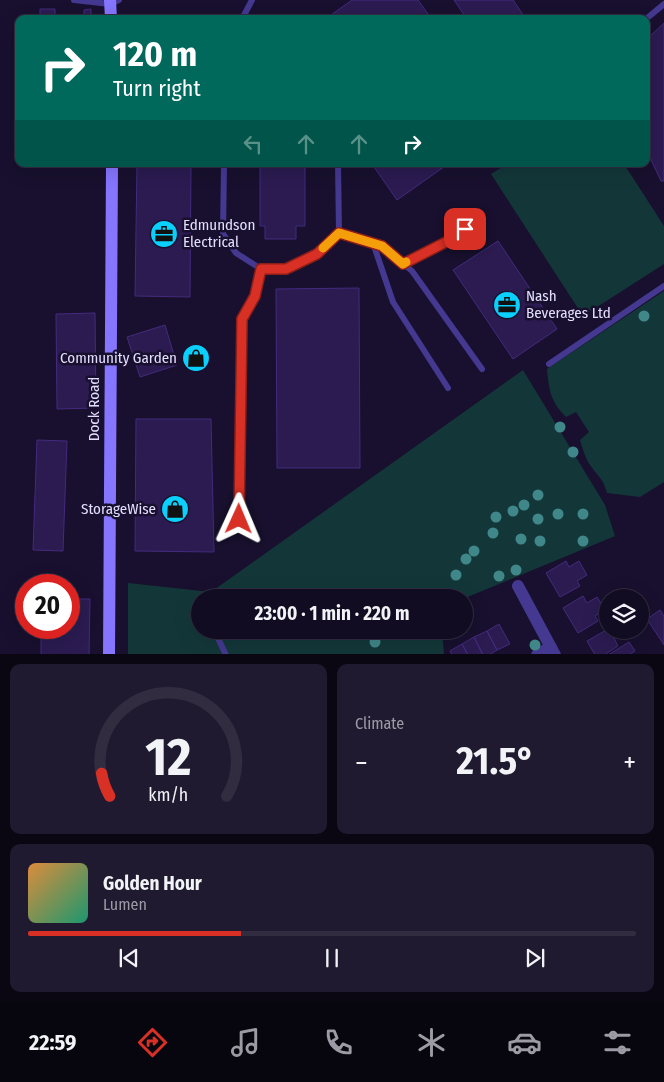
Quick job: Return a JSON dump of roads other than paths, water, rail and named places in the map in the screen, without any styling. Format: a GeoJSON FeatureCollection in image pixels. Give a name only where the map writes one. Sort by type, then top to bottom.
{"type":"FeatureCollection","features":[{"type":"Feature","properties":{"kind":"main road"},"geometry":{"type":"LineString","coordinates":[[111,15],[113,1]]}},
{"type":"Feature","properties":{"kind":"main road","name":"Dock Road"},"geometry":{"type":"LineString","coordinates":[[109,654],[112,167]]}},
{"type":"Feature","properties":{"kind":"street"},"geometry":{"type":"LineString","coordinates":[[518,586],[553,651],[537,654]]}},
{"type":"Feature","properties":{"kind":"lane"},"geometry":{"type":"LineString","coordinates":[[74,0],[113,1]]}},
{"type":"Feature","properties":{"kind":"lane"},"geometry":{"type":"LineString","coordinates":[[244,15],[252,0]]}},
{"type":"Feature","properties":{"kind":"lane"},"geometry":{"type":"LineString","coordinates":[[650,16],[664,4]]}},
{"type":"Feature","properties":{"kind":"lane"},"geometry":{"type":"LineString","coordinates":[[224,167],[224,234],[236,253],[261,269],[286,269],[317,254],[339,233],[338,167]]}},
{"type":"Feature","properties":{"kind":"lane"},"geometry":{"type":"LineString","coordinates":[[403,264],[448,241],[465,229]]}},
{"type":"Feature","properties":{"kind":"lane"},"geometry":{"type":"LineString","coordinates":[[339,233],[382,246],[412,271],[482,370]]}},
{"type":"Feature","properties":{"kind":"lane"},"geometry":{"type":"LineString","coordinates":[[373,243],[393,302],[448,388]]}},
{"type":"Feature","properties":{"kind":"lane"},"geometry":{"type":"LineString","coordinates":[[239,519],[242,319],[255,296],[261,269]]}},
{"type":"Feature","properties":{"kind":"lane"},"geometry":{"type":"LineString","coordinates":[[549,364],[664,286]]}},
{"type":"Feature","properties":{"kind":"lane"},"geometry":{"type":"LineString","coordinates":[[218,639],[226,654]]}},
{"type":"Feature","properties":{"kind":"place","name":"Edmundson Electrical"},"geometry":{"type":"Point","coordinates":[164,234]}},
{"type":"Feature","properties":{"kind":"place","name":"Nash Beverages Ltd"},"geometry":{"type":"Point","coordinates":[507,305]}},
{"type":"Feature","properties":{"kind":"place","name":"Community Garden"},"geometry":{"type":"Point","coordinates":[196,358]}},
{"type":"Feature","properties":{"kind":"place","name":"StorageWise"},"geometry":{"type":"Point","coordinates":[175,509]}}]}
